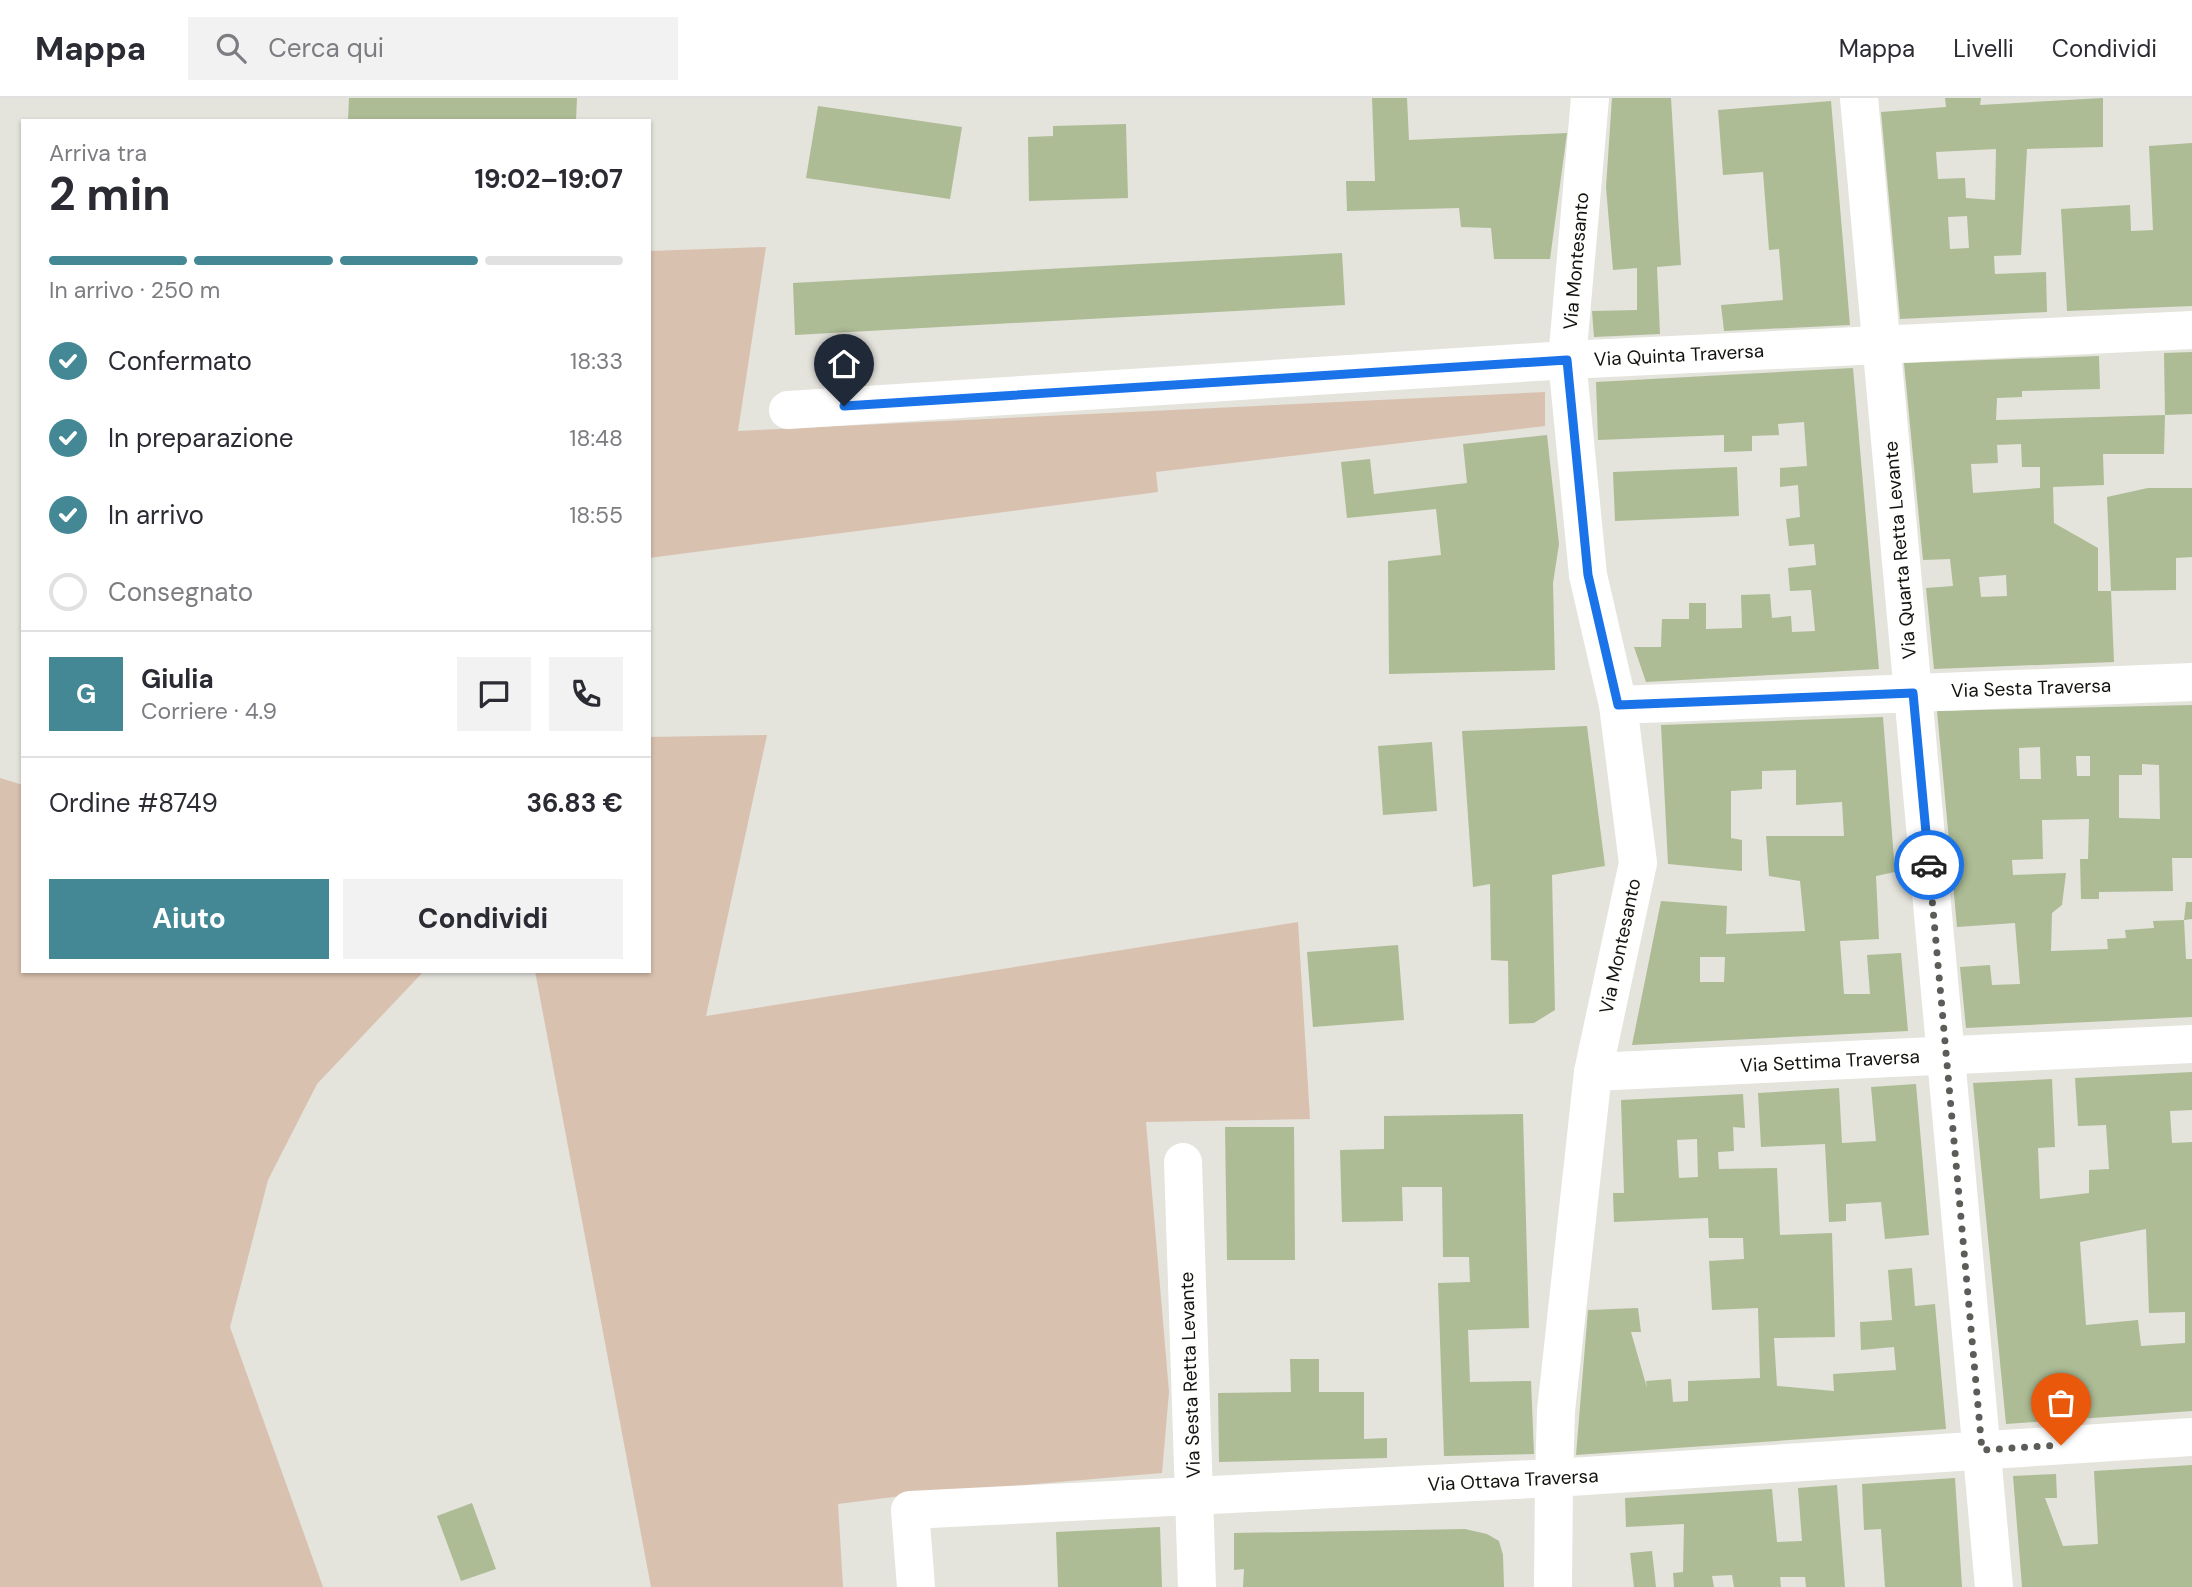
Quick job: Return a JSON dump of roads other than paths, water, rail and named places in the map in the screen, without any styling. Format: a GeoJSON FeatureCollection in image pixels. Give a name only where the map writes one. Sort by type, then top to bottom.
{"type":"FeatureCollection","features":[{"type":"Feature","properties":{"kind":"street","name":"Via Montesanto"},"geometry":{"type":"LineString","coordinates":[[1553,1587],[1556,1411],[1593,1072],[1638,863],[1618,705],[1588,575],[1567,360],[1590,98]]}},
{"type":"Feature","properties":{"kind":"street","name":"Via Quarta Retta Levante"},"geometry":{"type":"LineString","coordinates":[[1859,98],[1994,1587]]}},
{"type":"Feature","properties":{"kind":"street","name":"Via Quinta Traversa"},"geometry":{"type":"LineString","coordinates":[[788,410],[1567,360],[2192,330]]}},
{"type":"Feature","properties":{"kind":"street","name":"Via Sesta Traversa"},"geometry":{"type":"LineString","coordinates":[[1618,705],[2192,682]]}},
{"type":"Feature","properties":{"kind":"street","name":"Via Settima Traversa"},"geometry":{"type":"LineString","coordinates":[[1593,1072],[2192,1044]]}},
{"type":"Feature","properties":{"kind":"street","name":"Via Sesta Retta Levante"},"geometry":{"type":"LineString","coordinates":[[1183,1162],[1197,1587]]}},
{"type":"Feature","properties":{"kind":"street","name":"Via Ottava Traversa"},"geometry":{"type":"LineString","coordinates":[[916,1587],[911,1510],[1554,1478],[2192,1437]]}}]}
